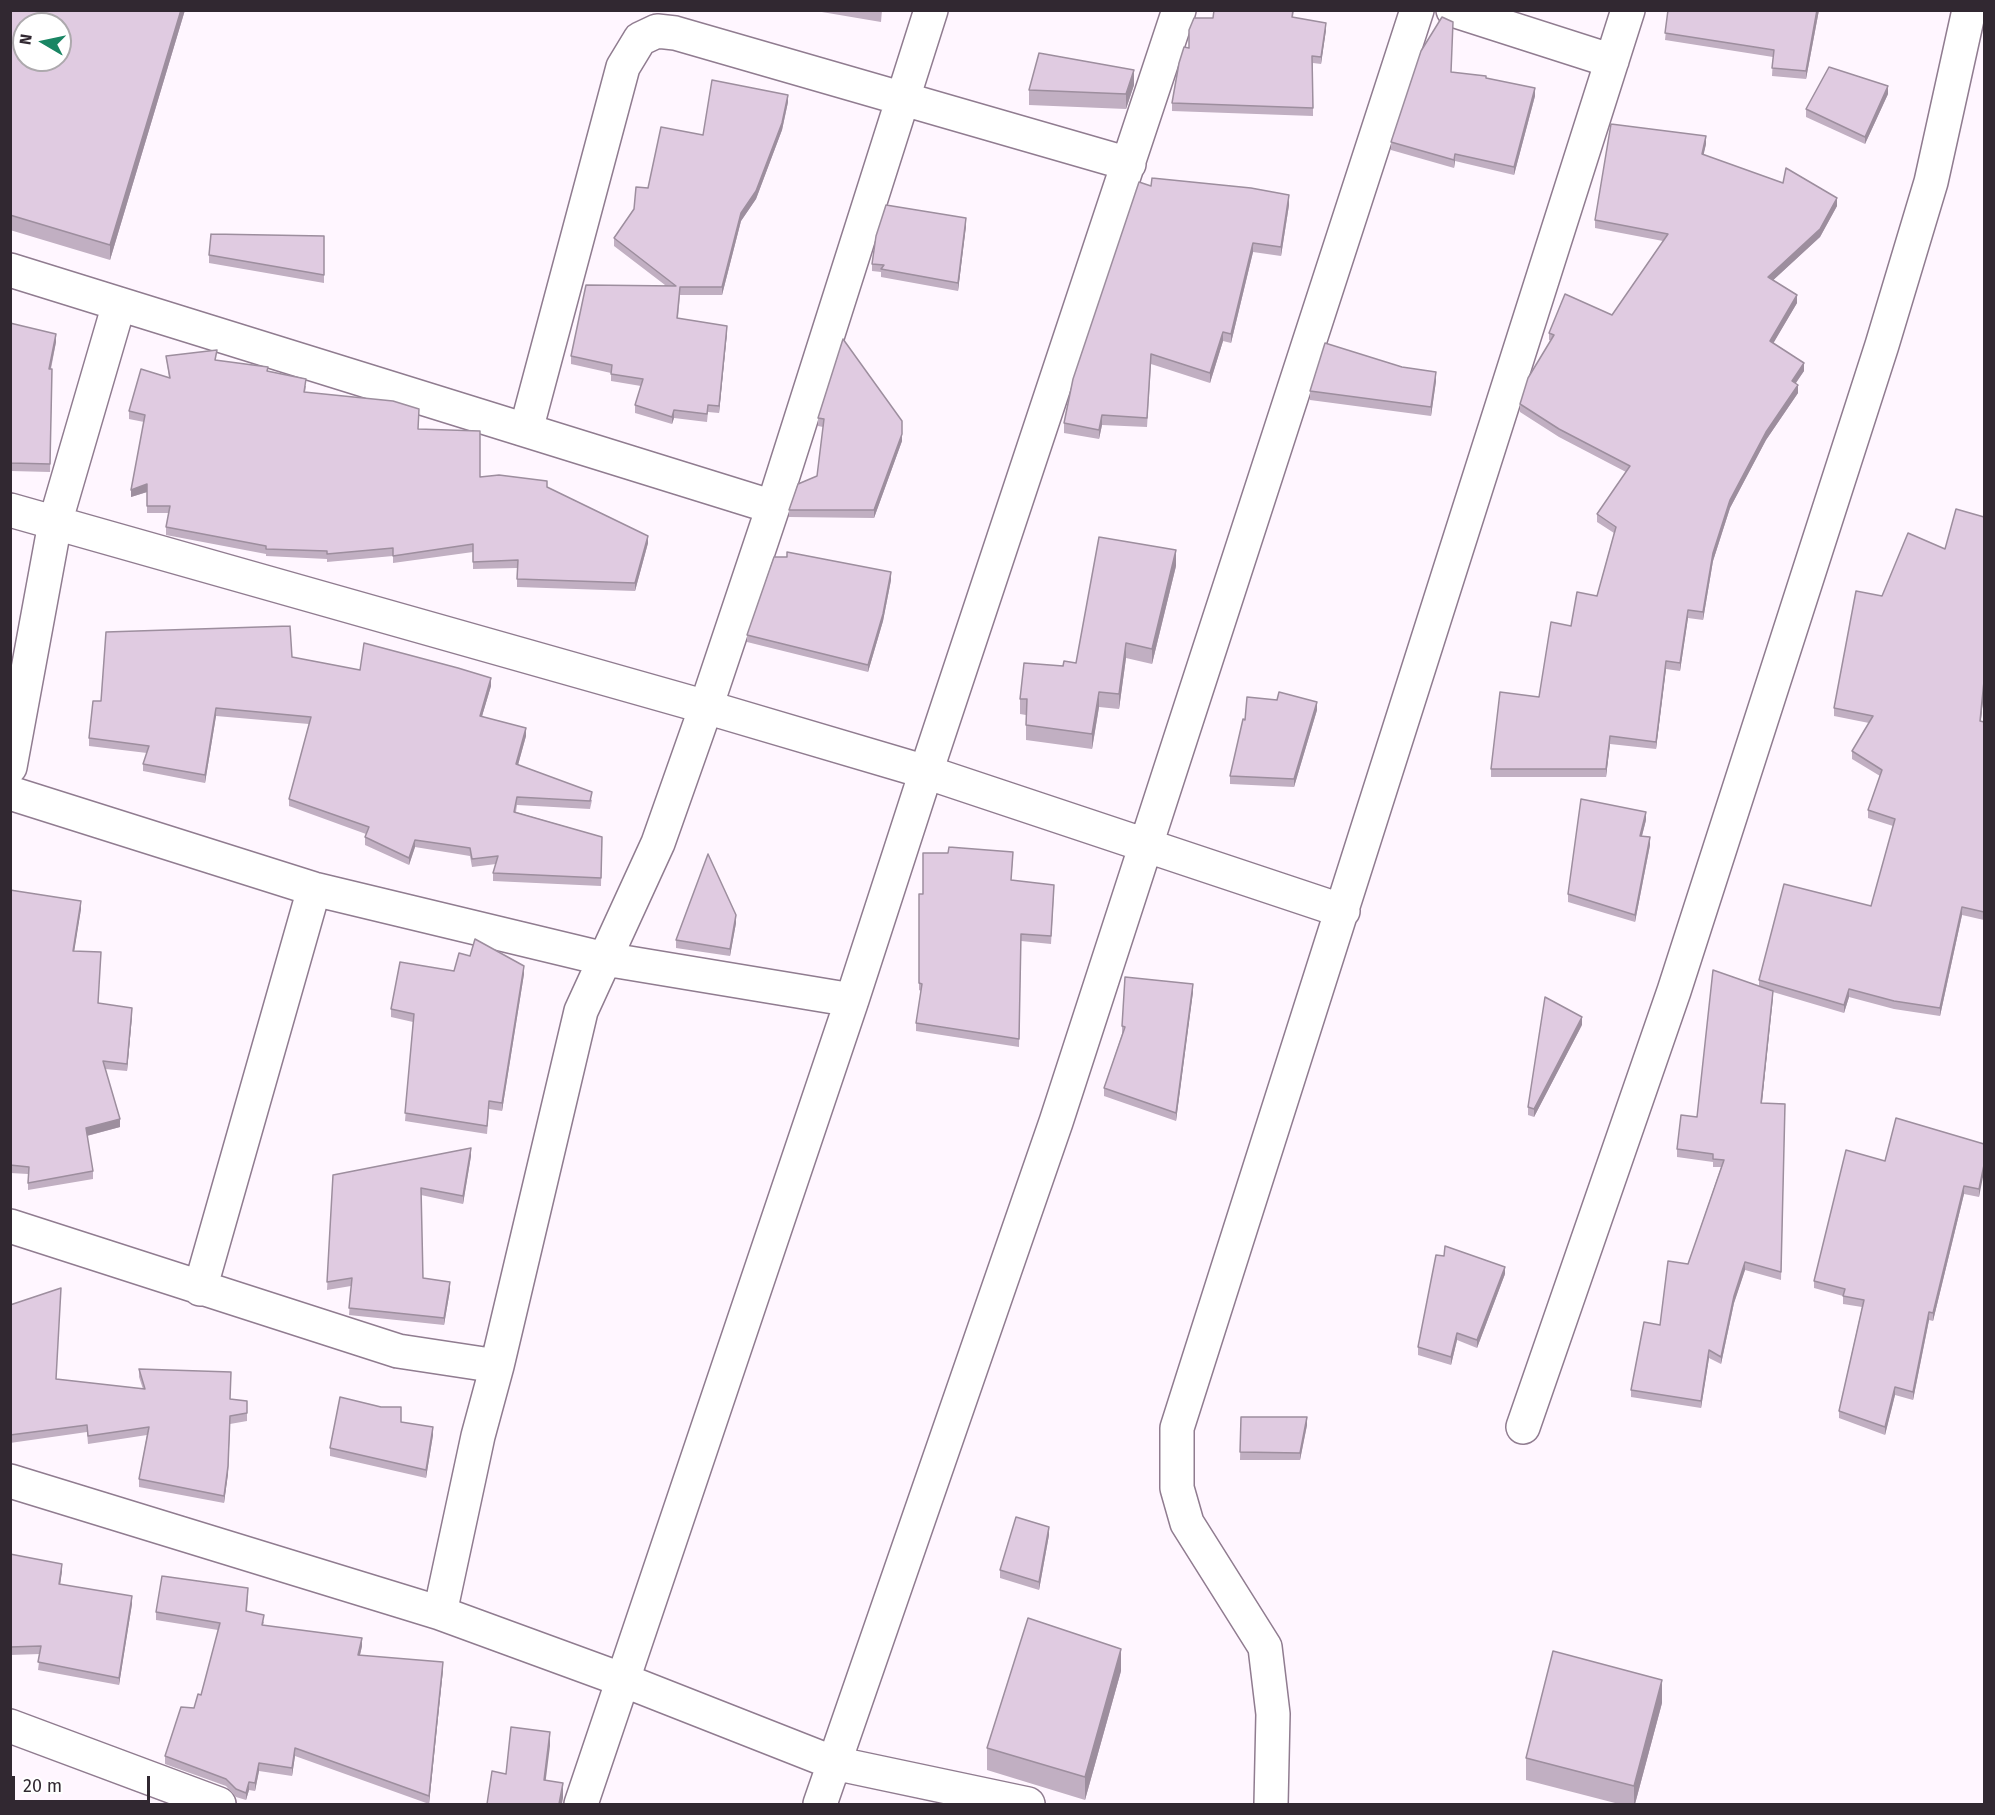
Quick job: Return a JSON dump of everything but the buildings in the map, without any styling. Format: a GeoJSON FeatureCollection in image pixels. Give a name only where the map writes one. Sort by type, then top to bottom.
{"type":"FeatureCollection","features":[{"type":"Feature","properties":{"kind":"street"},"geometry":{"type":"LineString","coordinates":[[440,1612],[478,1436],[497,1366],[581,1011],[658,843],[706,707],[773,507],[931,10]]}},
{"type":"Feature","properties":{"kind":"street"},"geometry":{"type":"LineString","coordinates":[[581,1804],[852,1000],[1179,10]]}},
{"type":"Feature","properties":{"kind":"street"},"geometry":{"type":"LineString","coordinates":[[820,1804],[1056,1122],[1417,10]]}},
{"type":"Feature","properties":{"kind":"street"},"geometry":{"type":"LineString","coordinates":[[1453,10],[1612,62]]}},
{"type":"Feature","properties":{"kind":"street"},"geometry":{"type":"LineString","coordinates":[[1271,1804],[1273,1714],[1265,1647],[1186,1523],[1177,1488],[1177,1428],[1628,10]]}},
{"type":"Feature","properties":{"kind":"street"},"geometry":{"type":"LineString","coordinates":[[1523,1427],[1674,992],[1882,345],[1931,182],[1969,10]]}},
{"type":"Feature","properties":{"kind":"street"},"geometry":{"type":"LineString","coordinates":[[526,430],[623,67],[640,39],[657,31],[675,33],[1129,164]]}},
{"type":"Feature","properties":{"kind":"street"},"geometry":{"type":"LineString","coordinates":[[10,270],[773,507]]}},
{"type":"Feature","properties":{"kind":"street"},"geometry":{"type":"LineString","coordinates":[[10,767],[56,523],[119,304]]}},
{"type":"Feature","properties":{"kind":"street"},"geometry":{"type":"LineString","coordinates":[[10,510],[706,707],[926,772],[1343,911]]}},
{"type":"Feature","properties":{"kind":"street"},"geometry":{"type":"LineString","coordinates":[[10,793],[314,889],[605,959],[852,1000]]}},
{"type":"Feature","properties":{"kind":"street"},"geometry":{"type":"LineString","coordinates":[[200,1289],[314,889]]}},
{"type":"Feature","properties":{"kind":"street"},"geometry":{"type":"LineString","coordinates":[[10,1226],[398,1351],[497,1366]]}},
{"type":"Feature","properties":{"kind":"street"},"geometry":{"type":"LineString","coordinates":[[10,1481],[440,1612],[623,1680],[834,1763],[1028,1804]]}},
{"type":"Feature","properties":{"kind":"street"},"geometry":{"type":"LineString","coordinates":[[10,1726],[219,1804]]}}]}
